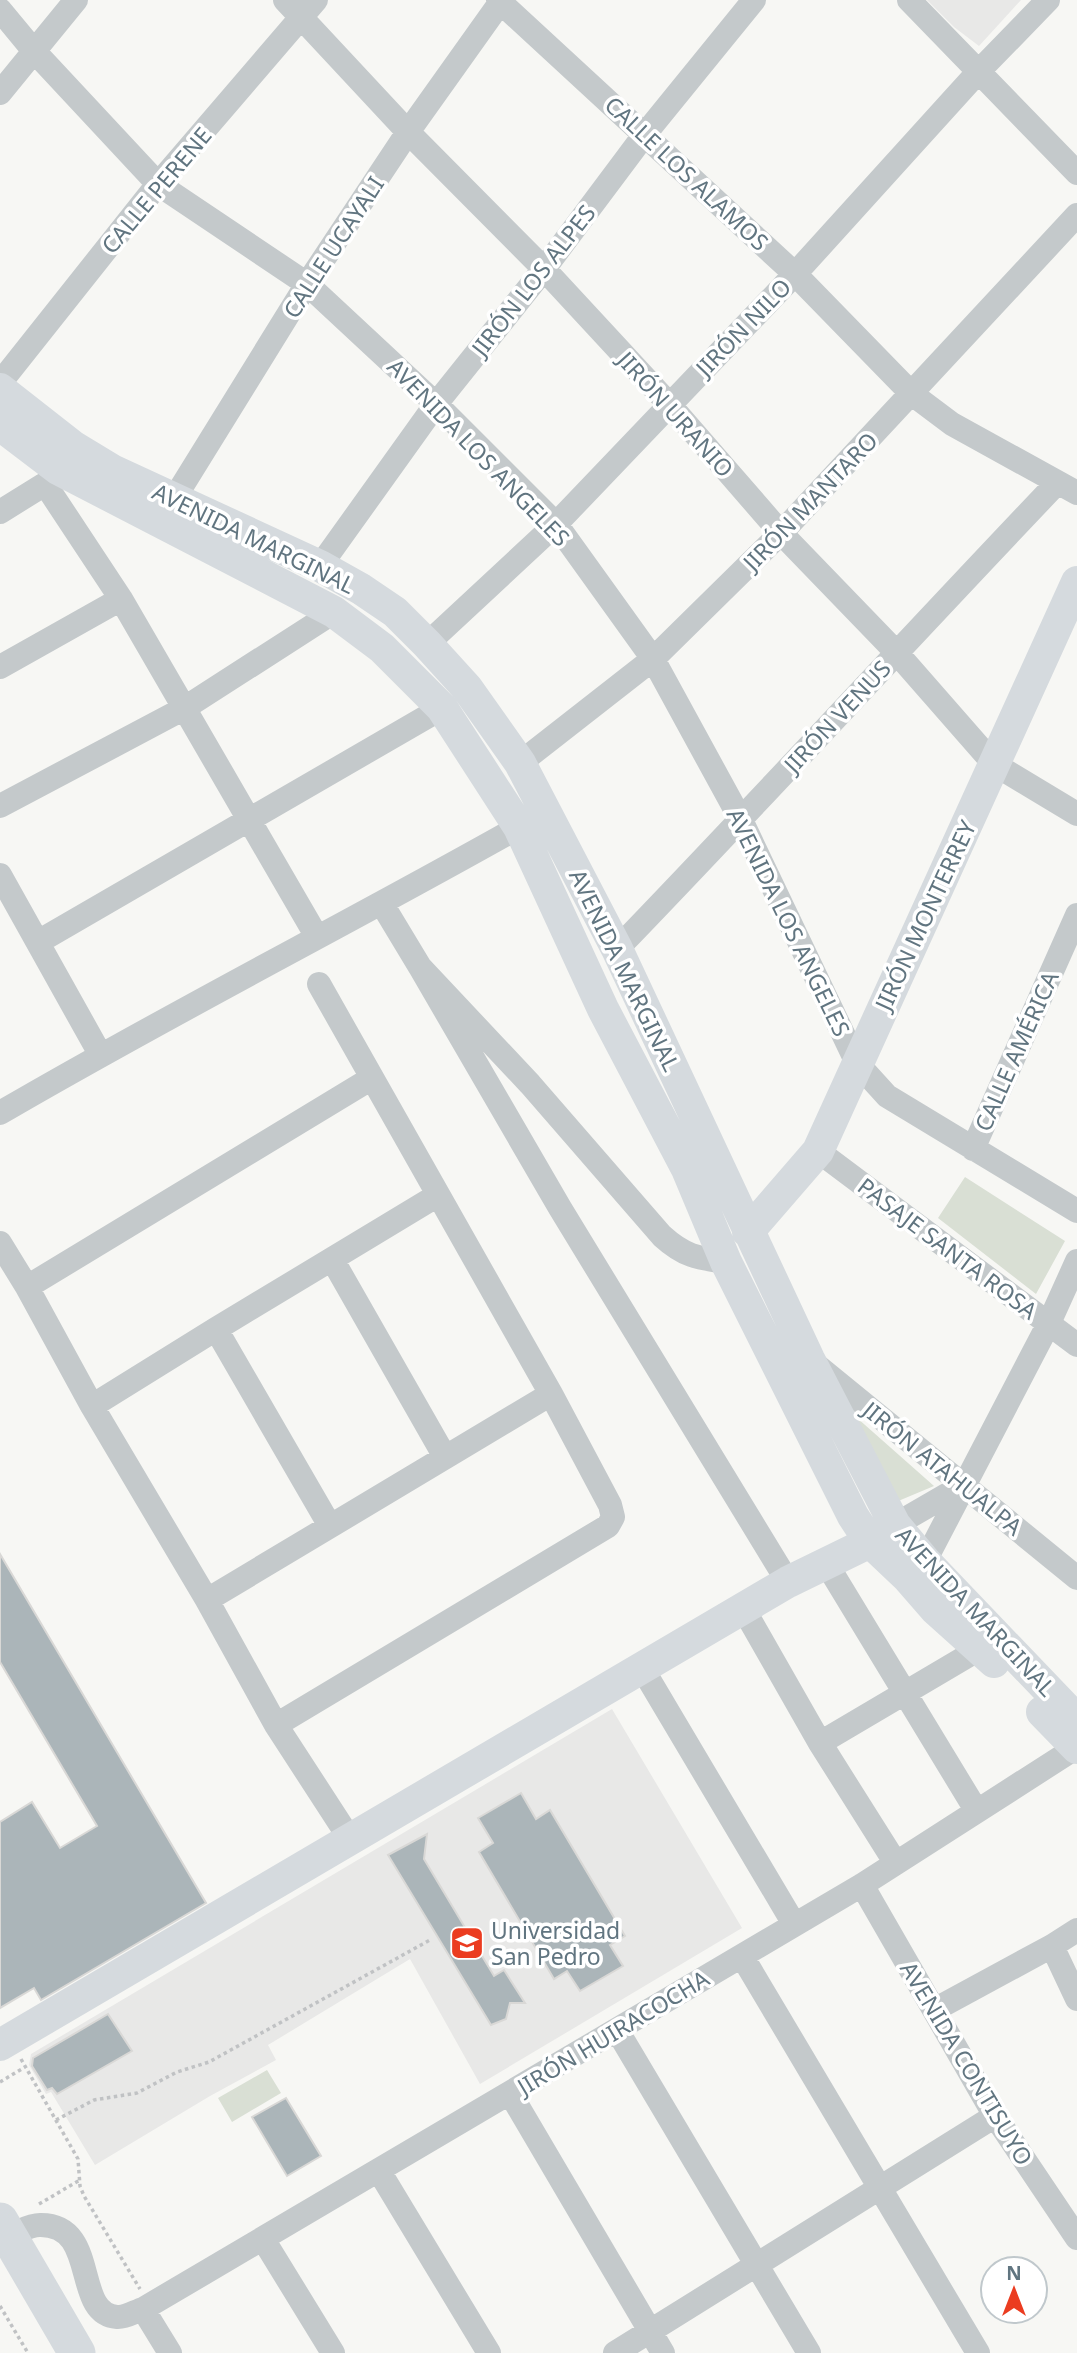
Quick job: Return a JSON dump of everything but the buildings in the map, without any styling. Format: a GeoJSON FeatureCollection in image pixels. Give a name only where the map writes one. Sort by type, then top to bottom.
{"type":"FeatureCollection","features":[{"type":"Feature","properties":{"kind":"highway"},"geometry":{"type":"LineString","coordinates":[[4,2228],[77,2353]]}},
{"type":"Feature","properties":{"kind":"main road","name":"AVENIDA MARGINAL"},"geometry":{"type":"LineString","coordinates":[[0,390],[59,467],[112,470],[320,566],[395,612],[467,688],[520,763],[617,949],[809,1359],[883,1533]]}},
{"type":"Feature","properties":{"kind":"main road","name":"AVENIDA MARGINAL"},"geometry":{"type":"LineString","coordinates":[[0,425],[59,467],[334,612],[382,648],[442,708],[519,827],[603,1009],[687,1169],[726,1262],[853,1516],[883,1533],[917,1569],[1077,1720]]}},
{"type":"Feature","properties":{"kind":"main road","name":"JIRÓN MONTERREY"},"geometry":{"type":"LineString","coordinates":[[748,1232],[818,1151],[1077,582]]}},
{"type":"Feature","properties":{"kind":"main road"},"geometry":{"type":"LineString","coordinates":[[4,2042],[743,1608],[883,1533]]}},
{"type":"Feature","properties":{"kind":"main road","name":"AVENIDA MARGINAL"},"geometry":{"type":"LineString","coordinates":[[917,1569],[935,1609],[981,1648],[1077,1748]]}},
{"type":"Feature","properties":{"kind":"street"},"geometry":{"type":"LineString","coordinates":[[0,93],[76,0]]}},
{"type":"Feature","properties":{"kind":"street","name":"JIRÓN URANIO"},"geometry":{"type":"LineString","coordinates":[[285,0],[309,9],[408,132],[544,268],[669,404],[781,533],[896,652],[995,764],[1077,814]]}},
{"type":"Feature","properties":{"kind":"street","name":"JIRÓN LOS ALPES"},"geometry":{"type":"LineString","coordinates":[[320,566],[436,404],[544,268],[645,134],[754,0]]}},
{"type":"Feature","properties":{"kind":"street"},"geometry":{"type":"LineString","coordinates":[[909,0],[1077,173]]}},
{"type":"Feature","properties":{"kind":"street","name":"JIRÓN NILO"},"geometry":{"type":"LineString","coordinates":[[427,644],[556,524],[795,274],[979,71],[1048,0]]}},
{"type":"Feature","properties":{"kind":"street","name":"CALLE LOS ALAMOS"},"geometry":{"type":"LineString","coordinates":[[500,1],[795,274],[912,394],[952,424],[1067,489]]}},
{"type":"Feature","properties":{"kind":"street","name":"CALLE UCAYALI"},"geometry":{"type":"LineString","coordinates":[[174,499],[307,285],[408,132],[500,1]]}},
{"type":"Feature","properties":{"kind":"street","name":"CALLE PERENE"},"geometry":{"type":"LineString","coordinates":[[0,383],[158,184],[309,9]]}},
{"type":"Feature","properties":{"kind":"street","name":"AVENIDA LOS ANGELES"},"geometry":{"type":"LineString","coordinates":[[0,10],[34,51],[158,184],[307,285],[436,404],[556,524],[653,659],[741,820],[857,1063],[887,1096],[1077,1211]]}},
{"type":"Feature","properties":{"kind":"street","name":"JIRÓN MANTARO"},"geometry":{"type":"LineString","coordinates":[[520,763],[653,659],[781,533],[1077,215]]}},
{"type":"Feature","properties":{"kind":"street"},"geometry":{"type":"LineString","coordinates":[[0,512],[59,467],[121,599],[317,937]]}},
{"type":"Feature","properties":{"kind":"street","name":"JIRÓN VENUS"},"geometry":{"type":"LineString","coordinates":[[617,949],[896,652],[1067,489]]}},
{"type":"Feature","properties":{"kind":"street"},"geometry":{"type":"LineString","coordinates":[[0,667],[121,599]]}},
{"type":"Feature","properties":{"kind":"street"},"geometry":{"type":"LineString","coordinates":[[0,806],[183,709],[334,612]]}},
{"type":"Feature","properties":{"kind":"street"},"geometry":{"type":"LineString","coordinates":[[38,942],[442,708]]}},
{"type":"Feature","properties":{"kind":"street"},"geometry":{"type":"LineString","coordinates":[[0,1113],[100,1054],[382,904],[519,827]]}},
{"type":"Feature","properties":{"kind":"street"},"geometry":{"type":"LineString","coordinates":[[0,875],[100,1054]]}},
{"type":"Feature","properties":{"kind":"street"},"geometry":{"type":"LineString","coordinates":[[382,904],[560,1208],[788,1582]]}},
{"type":"Feature","properties":{"kind":"street","name":"CALLE AMÉRICA"},"geometry":{"type":"LineString","coordinates":[[973,1149],[1077,915]]}},
{"type":"Feature","properties":{"kind":"street"},"geometry":{"type":"LineString","coordinates":[[420,967],[530,1084],[662,1236],[677,1249],[694,1258],[726,1262]]}},
{"type":"Feature","properties":{"kind":"street"},"geometry":{"type":"LineString","coordinates":[[276,1725],[608,1526],[613,1517],[610,1505],[551,1394],[318,984]]}},
{"type":"Feature","properties":{"kind":"street"},"geometry":{"type":"LineString","coordinates":[[27,1287],[372,1078]]}},
{"type":"Feature","properties":{"kind":"street","name":"PASAJE SANTA ROSA"},"geometry":{"type":"LineString","coordinates":[[818,1151],[1077,1345]]}},
{"type":"Feature","properties":{"kind":"street"},"geometry":{"type":"LineString","coordinates":[[92,1406],[439,1195]]}},
{"type":"Feature","properties":{"kind":"street"},"geometry":{"type":"LineString","coordinates":[[0,1243],[92,1406],[207,1600],[276,1725],[350,1839]]}},
{"type":"Feature","properties":{"kind":"street"},"geometry":{"type":"LineString","coordinates":[[332,1259],[445,1457]]}},
{"type":"Feature","properties":{"kind":"street"},"geometry":{"type":"LineString","coordinates":[[917,1569],[1049,1323],[1077,1261]]}},
{"type":"Feature","properties":{"kind":"street"},"geometry":{"type":"LineString","coordinates":[[216,1329],[330,1526]]}},
{"type":"Feature","properties":{"kind":"street","name":"JIRÓN ATAHUALPA"},"geometry":{"type":"LineString","coordinates":[[809,1359],[1077,1578]]}},
{"type":"Feature","properties":{"kind":"street"},"geometry":{"type":"LineString","coordinates":[[207,1600],[551,1394]]}},
{"type":"Feature","properties":{"kind":"street"},"geometry":{"type":"LineString","coordinates":[[883,1533],[964,1485]]}},
{"type":"Feature","properties":{"kind":"street"},"geometry":{"type":"LineString","coordinates":[[826,1563],[976,1810]]}},
{"type":"Feature","properties":{"kind":"street"},"geometry":{"type":"LineString","coordinates":[[743,1608],[820,1743],[895,1862]]}},
{"type":"Feature","properties":{"kind":"street"},"geometry":{"type":"LineString","coordinates":[[820,1743],[981,1648]]}},
{"type":"Feature","properties":{"kind":"street"},"geometry":{"type":"LineString","coordinates":[[642,1668],[794,1924]]}},
{"type":"Feature","properties":{"kind":"street","name":"JIRÓN HUIRACOCHA"},"geometry":{"type":"LineString","coordinates":[[4,2228],[39,2225],[60,2229],[75,2241],[93,2300],[106,2314],[119,2318],[146,2307],[862,1885],[1077,1748]]}},
{"type":"Feature","properties":{"kind":"street","name":"AVENIDA CONTISUYO"},"geometry":{"type":"LineString","coordinates":[[862,1885],[995,2116],[1077,2238]]}},
{"type":"Feature","properties":{"kind":"street"},"geometry":{"type":"LineString","coordinates":[[934,2010],[1077,1930]]}},
{"type":"Feature","properties":{"kind":"street"},"geometry":{"type":"LineString","coordinates":[[1052,1946],[1077,1972]]}},
{"type":"Feature","properties":{"kind":"street"},"geometry":{"type":"LineString","coordinates":[[1052,1946],[1077,1999]]}},
{"type":"Feature","properties":{"kind":"street"},"geometry":{"type":"LineString","coordinates":[[742,1956],[978,2353]]}},
{"type":"Feature","properties":{"kind":"street"},"geometry":{"type":"LineString","coordinates":[[617,2030],[809,2353]]}},
{"type":"Feature","properties":{"kind":"street"},"geometry":{"type":"LineString","coordinates":[[510,2093],[663,2353]]}},
{"type":"Feature","properties":{"kind":"street"},"geometry":{"type":"LineString","coordinates":[[615,2353],[995,2116]]}},
{"type":"Feature","properties":{"kind":"street"},"geometry":{"type":"LineString","coordinates":[[379,2171],[489,2353]]}},
{"type":"Feature","properties":{"kind":"street"},"geometry":{"type":"LineString","coordinates":[[263,2239],[333,2353]]}},
{"type":"Feature","properties":{"kind":"street"},"geometry":{"type":"LineString","coordinates":[[146,2307],[170,2353]]}},
{"type":"Feature","properties":{"kind":"path"},"geometry":{"type":"LineString","coordinates":[[56,2120],[94,2100],[137,2093],[177,2072],[209,2062],[430,1940]]}},
{"type":"Feature","properties":{"kind":"path"},"geometry":{"type":"LineString","coordinates":[[4,2042],[25,2067],[78,2159],[80,2186],[84,2196],[146,2307]]}},
{"type":"Feature","properties":{"kind":"path"},"geometry":{"type":"LineString","coordinates":[[0,2082],[25,2067]]}},
{"type":"Feature","properties":{"kind":"path"},"geometry":{"type":"LineString","coordinates":[[0,2306],[28,2353]]}},
{"type":"Feature","properties":{"kind":"shaded area"},"geometry":{"type":"Polygon","coordinates":[[[927,0],[1021,0],[979,46],[954,27],[927,0]]]}},
{"type":"Feature","properties":{"kind":"shaded area"},"geometry":{"type":"Polygon","coordinates":[[[965,1177],[1065,1241],[1036,1294],[938,1218],[965,1177]]]}},
{"type":"Feature","properties":{"kind":"shaded area"},"geometry":{"type":"Polygon","coordinates":[[[830,1394],[934,1486],[884,1507],[830,1394]]]}},
{"type":"Feature","properties":{"kind":"shaded area","name":"Universidad San Pedro"},"geometry":{"type":"Polygon","coordinates":[[[612,1709],[742,1928],[480,2084],[410,1959],[268,2045],[276,2060],[95,2165],[51,2092],[46,2094],[29,2065],[31,2054],[612,1709]]]}},
{"type":"Feature","properties":{"kind":"shaded area"},"geometry":{"type":"Polygon","coordinates":[[[267,2070],[281,2093],[232,2122],[218,2098],[267,2070]]]}},
{"type":"Feature","properties":{"kind":"place","name":"Universidad San Pedro"},"geometry":{"type":"Point","coordinates":[467,1943]}}]}
